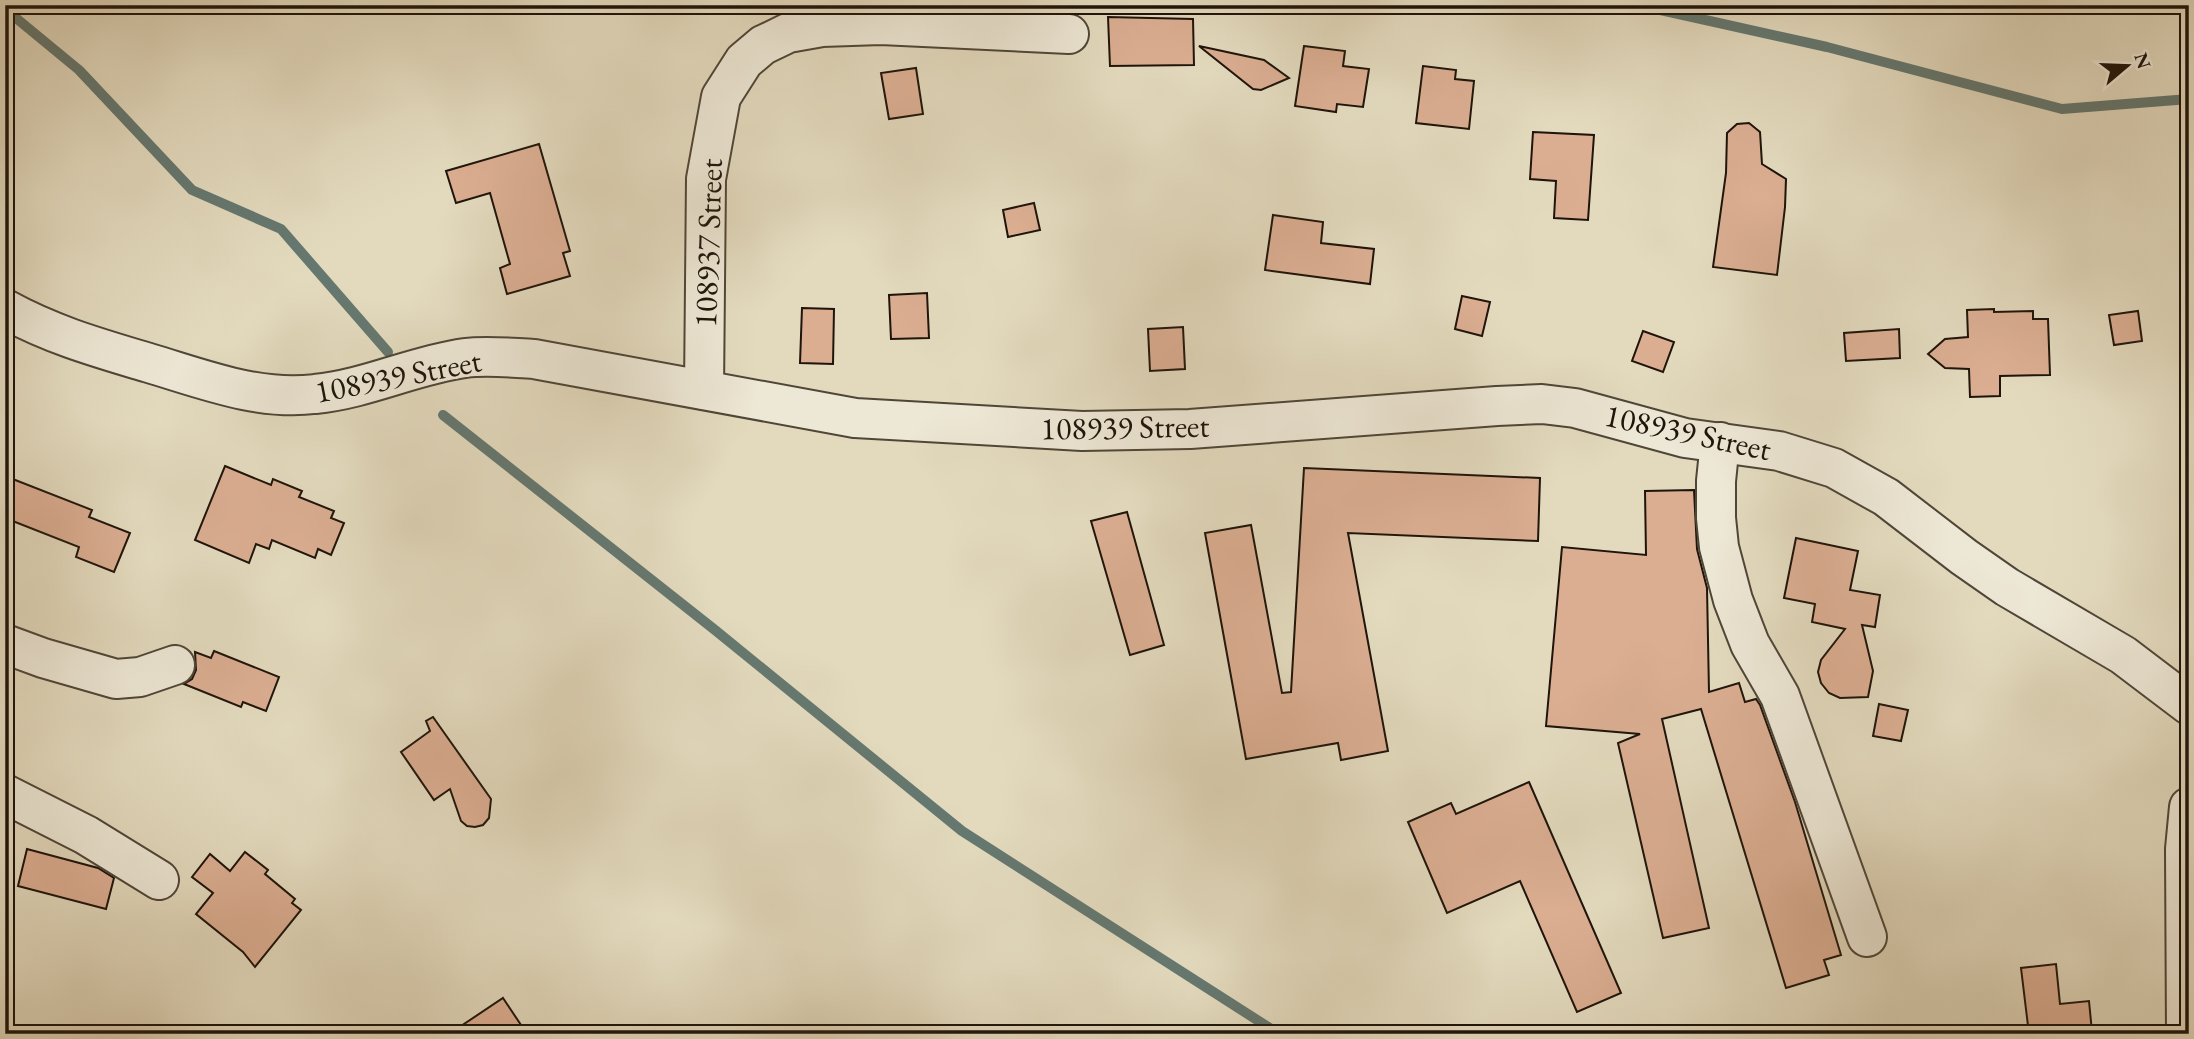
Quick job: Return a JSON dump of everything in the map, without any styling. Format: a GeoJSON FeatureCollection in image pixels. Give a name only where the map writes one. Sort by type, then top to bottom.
{"type":"FeatureCollection","features":[{"type":"Feature","properties":{"kind":"street","name":"108937 Street"},"geometry":{"type":"LineString","coordinates":[[704,390],[706,179],[721,97],[744,61],[763,45],[788,33],[822,27],[881,25],[1069,34]]}},
{"type":"Feature","properties":{"kind":"street","name":"108939 Street"},"geometry":{"type":"LineString","coordinates":[[5,309],[37,327],[86,344],[230,388],[276,395],[315,394],[362,386],[431,365],[466,358],[500,357],[534,359],[855,418],[1082,431],[1190,429],[1542,404],[1575,408],[1685,438],[1802,457],[1834,468],[1886,497],[1964,558],[2007,586],[2123,655],[2189,705]]}},
{"type":"Feature","properties":{"kind":"street"},"geometry":{"type":"LineString","coordinates":[[1720,442],[1716,518],[1719,547],[1732,600],[1750,644],[1780,696],[1867,937]]}},
{"type":"Feature","properties":{"kind":"street"},"geometry":{"type":"LineString","coordinates":[[5,643],[43,658],[116,679],[140,677],[176,665]]}},
{"type":"Feature","properties":{"kind":"street"},"geometry":{"type":"LineString","coordinates":[[5,794],[86,835],[159,880]]}},
{"type":"Feature","properties":{"kind":"street"},"geometry":{"type":"LineString","coordinates":[[2186,1034],[2185,849],[2189,807]]}},
{"type":"Feature","properties":{"kind":"building"},"geometry":{"type":"Polygon","coordinates":[[[1108,17],[1193,19],[1194,65],[1110,66],[1108,17]]]}},
{"type":"Feature","properties":{"kind":"building"},"geometry":{"type":"Polygon","coordinates":[[[1199,46],[1264,60],[1289,78],[1261,90],[1253,89],[1199,46]]]}},
{"type":"Feature","properties":{"kind":"building"},"geometry":{"type":"Polygon","coordinates":[[[1304,46],[1345,51],[1343,66],[1369,69],[1363,107],[1337,104],[1336,112],[1295,106],[1304,46]]]}},
{"type":"Feature","properties":{"kind":"building"},"geometry":{"type":"Polygon","coordinates":[[[1423,66],[1456,70],[1455,79],[1474,81],[1469,129],[1416,123],[1423,66]]]}},
{"type":"Feature","properties":{"kind":"building"},"geometry":{"type":"Polygon","coordinates":[[[916,68],[923,114],[889,119],[881,73],[916,68]]]}},
{"type":"Feature","properties":{"kind":"building"},"geometry":{"type":"Polygon","coordinates":[[[1749,123],[1760,132],[1762,164],[1786,179],[1777,275],[1713,267],[1726,173],[1727,133],[1737,124],[1749,123]]]}},
{"type":"Feature","properties":{"kind":"building"},"geometry":{"type":"Polygon","coordinates":[[[1533,132],[1594,135],[1588,220],[1554,218],[1556,181],[1530,179],[1533,132]]]}},
{"type":"Feature","properties":{"kind":"building"},"geometry":{"type":"Polygon","coordinates":[[[539,144],[570,251],[563,253],[570,276],[507,294],[500,268],[510,264],[490,193],[456,203],[446,171],[539,144]]]}},
{"type":"Feature","properties":{"kind":"building"},"geometry":{"type":"Polygon","coordinates":[[[1034,203],[1040,230],[1008,237],[1003,210],[1034,203]]]}},
{"type":"Feature","properties":{"kind":"building"},"geometry":{"type":"Polygon","coordinates":[[[1273,215],[1323,222],[1321,243],[1374,249],[1370,284],[1265,270],[1273,215]]]}},
{"type":"Feature","properties":{"kind":"building"},"geometry":{"type":"Polygon","coordinates":[[[927,293],[929,338],[891,339],[889,295],[927,293]]]}},
{"type":"Feature","properties":{"kind":"building"},"geometry":{"type":"Polygon","coordinates":[[[1462,296],[1490,302],[1482,336],[1455,329],[1462,296]]]}},
{"type":"Feature","properties":{"kind":"building"},"geometry":{"type":"Polygon","coordinates":[[[802,308],[834,309],[833,364],[800,363],[802,308]]]}},
{"type":"Feature","properties":{"kind":"building"},"geometry":{"type":"Polygon","coordinates":[[[1994,309],[1994,312],[2033,311],[2033,319],[2048,319],[2050,375],[2000,376],[2000,396],[1970,397],[1969,369],[1945,368],[1928,354],[1945,339],[1968,337],[1967,310],[1994,309]]]}},
{"type":"Feature","properties":{"kind":"building"},"geometry":{"type":"Polygon","coordinates":[[[2138,311],[2142,341],[2114,345],[2109,315],[2138,311]]]}},
{"type":"Feature","properties":{"kind":"building"},"geometry":{"type":"Polygon","coordinates":[[[1183,327],[1185,369],[1150,371],[1148,329],[1183,327]]]}},
{"type":"Feature","properties":{"kind":"building"},"geometry":{"type":"Polygon","coordinates":[[[1899,329],[1900,358],[1846,361],[1844,333],[1899,329]]]}},
{"type":"Feature","properties":{"kind":"building"},"geometry":{"type":"Polygon","coordinates":[[[1643,331],[1674,342],[1663,372],[1632,361],[1643,331]]]}},
{"type":"Feature","properties":{"kind":"building"},"geometry":{"type":"Polygon","coordinates":[[[225,466],[271,485],[273,479],[302,491],[299,497],[334,511],[331,518],[344,523],[331,555],[318,549],[315,558],[272,540],[269,549],[256,544],[249,563],[195,540],[225,466]]]}},
{"type":"Feature","properties":{"kind":"building"},"geometry":{"type":"Polygon","coordinates":[[[1304,468],[1540,478],[1538,541],[1348,533],[1388,751],[1341,760],[1338,743],[1246,759],[1205,533],[1251,525],[1282,693],[1291,692],[1304,468]]]}},
{"type":"Feature","properties":{"kind":"building"},"geometry":{"type":"Polygon","coordinates":[[[5,476],[92,510],[89,517],[130,533],[114,572],[76,557],[79,547],[5,518],[5,476]]]}},
{"type":"Feature","properties":{"kind":"building"},"geometry":{"type":"Polygon","coordinates":[[[1694,490],[1697,549],[1707,588],[1709,692],[1739,683],[1745,702],[1756,699],[1760,705],[1795,802],[1841,955],[1824,960],[1829,975],[1786,988],[1701,709],[1662,719],[1709,928],[1663,938],[1618,743],[1640,734],[1546,726],[1562,547],[1646,555],[1645,491],[1694,490]]]}},
{"type":"Feature","properties":{"kind":"building"},"geometry":{"type":"Polygon","coordinates":[[[1127,512],[1164,645],[1130,655],[1091,521],[1127,512]]]}},
{"type":"Feature","properties":{"kind":"building"},"geometry":{"type":"Polygon","coordinates":[[[1796,538],[1858,551],[1850,590],[1880,595],[1875,627],[1862,625],[1873,671],[1868,697],[1840,698],[1829,693],[1821,683],[1818,672],[1821,660],[1845,629],[1812,622],[1815,604],[1784,598],[1796,538]]]}},
{"type":"Feature","properties":{"kind":"building"},"geometry":{"type":"Polygon","coordinates":[[[214,651],[279,677],[266,711],[243,702],[241,707],[184,684],[192,679],[196,670],[195,652],[211,658],[214,651]]]}},
{"type":"Feature","properties":{"kind":"building"},"geometry":{"type":"Polygon","coordinates":[[[1879,704],[1908,710],[1901,741],[1873,736],[1879,704]]]}},
{"type":"Feature","properties":{"kind":"building"},"geometry":{"type":"Polygon","coordinates":[[[433,717],[491,799],[489,818],[483,825],[467,826],[461,821],[450,789],[434,800],[401,752],[430,731],[426,721],[433,717]]]}},
{"type":"Feature","properties":{"kind":"building"},"geometry":{"type":"Polygon","coordinates":[[[1529,782],[1621,993],[1577,1012],[1520,881],[1447,913],[1408,822],[1451,803],[1456,814],[1529,782]]]}},
{"type":"Feature","properties":{"kind":"building"},"geometry":{"type":"Polygon","coordinates":[[[27,849],[98,868],[114,878],[106,909],[18,886],[27,849]]]}},
{"type":"Feature","properties":{"kind":"building"},"geometry":{"type":"Polygon","coordinates":[[[245,852],[268,870],[265,874],[295,899],[292,903],[301,910],[255,967],[243,952],[196,914],[213,893],[192,877],[210,854],[230,871],[245,852]]]}},
{"type":"Feature","properties":{"kind":"building"},"geometry":{"type":"Polygon","coordinates":[[[2056,964],[2060,1004],[2089,1001],[2092,1032],[2029,1034],[2021,968],[2056,964]]]}},
{"type":"Feature","properties":{"kind":"building"},"geometry":{"type":"Polygon","coordinates":[[[503,998],[527,1034],[449,1034],[503,998]]]}},
{"type":"Feature","properties":{"kind":"waterway"},"geometry":{"type":"LineString","coordinates":[[1638,5],[1827,47],[2062,109],[2189,99]]}},
{"type":"Feature","properties":{"kind":"waterway"},"geometry":{"type":"LineString","coordinates":[[5,9],[79,70],[192,190],[281,229],[388,352]]}},
{"type":"Feature","properties":{"kind":"waterway"},"geometry":{"type":"LineString","coordinates":[[443,415],[715,630],[962,831],[1279,1034]]}}]}
